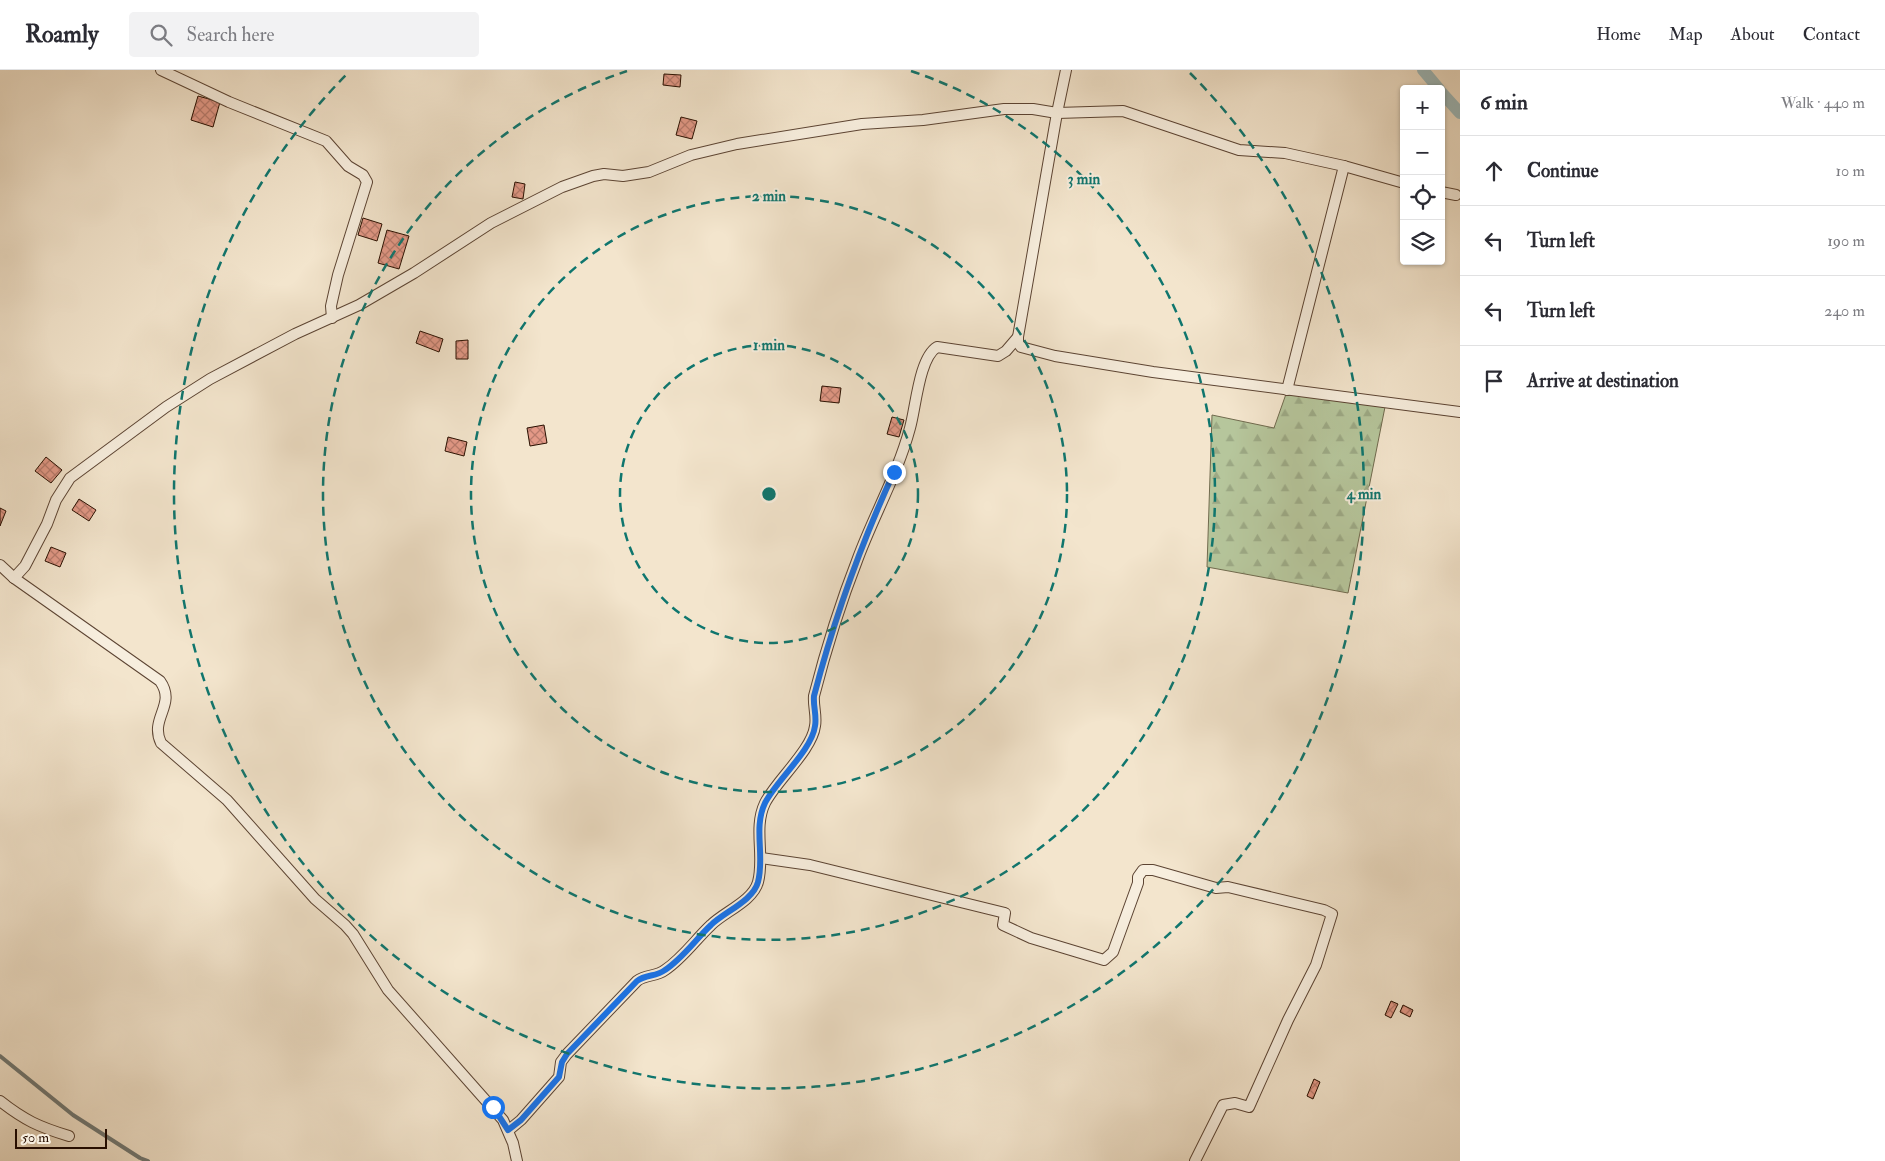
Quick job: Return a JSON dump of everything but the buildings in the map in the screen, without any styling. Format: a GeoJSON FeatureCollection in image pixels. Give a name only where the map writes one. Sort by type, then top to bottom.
{"type":"FeatureCollection","features":[{"type":"Feature","properties":{"kind":"street"},"geometry":{"type":"LineString","coordinates":[[162,70],[229,102],[326,141],[348,166],[363,175],[367,182],[338,275],[331,306],[332,318]]}},
{"type":"Feature","properties":{"kind":"street"},"geometry":{"type":"LineString","coordinates":[[1066,70],[1018,337],[1018,343],[1022,347],[1055,356],[1153,372],[1460,412]]}},
{"type":"Feature","properties":{"kind":"street"},"geometry":{"type":"LineString","coordinates":[[14,578],[24,566],[56,500],[70,478],[140,425],[210,379],[295,334],[359,305],[407,277],[491,223],[562,188],[593,176],[604,174],[623,176],[650,172],[691,155],[737,144],[862,124],[923,120],[1004,109],[1033,109],[1057,113],[1123,111],[1239,150],[1285,153],[1344,166],[1400,182]]}},
{"type":"Feature","properties":{"kind":"street"},"geometry":{"type":"LineString","coordinates":[[1287,390],[1344,166]]}},
{"type":"Feature","properties":{"kind":"street"},"geometry":{"type":"LineString","coordinates":[[1445,193],[1456,195]]}},
{"type":"Feature","properties":{"kind":"street"},"geometry":{"type":"LineString","coordinates":[[508,1130],[521,1120],[559,1077],[562,1062],[567,1054],[637,981],[643,976],[657,975],[671,965],[711,924],[741,903],[758,882],[761,858],[759,829],[761,814],[766,802],[814,732],[816,725],[813,706],[814,696],[833,626],[858,559],[902,454],[927,356],[937,346],[998,356],[1006,351],[1018,337]]}},
{"type":"Feature","properties":{"kind":"street"},"geometry":{"type":"LineString","coordinates":[[0,565],[14,578],[160,681],[166,699],[156,731],[161,742],[227,800],[315,899],[353,934],[388,990],[493,1107],[508,1130],[517,1161]]}},
{"type":"Feature","properties":{"kind":"street"},"geometry":{"type":"LineString","coordinates":[[761,858],[810,865],[1005,913],[1003,925],[1031,938],[1104,960],[1112,952],[1138,883],[1138,877],[1143,870],[1153,870],[1216,888],[1228,887],[1238,889],[1324,910],[1332,914],[1316,965],[1288,1020],[1249,1107],[1234,1103],[1223,1105],[1195,1161]]}},
{"type":"Feature","properties":{"kind":"street"},"geometry":{"type":"LineString","coordinates":[[0,1101],[20,1117],[43,1128],[68,1136]]}},
{"type":"Feature","properties":{"kind":"green space"},"geometry":{"type":"Polygon","coordinates":[[[1286,394],[1385,407],[1348,593],[1207,567],[1212,415],[1274,428],[1286,394]]]}},
{"type":"Feature","properties":{"kind":"waterway"},"geometry":{"type":"LineString","coordinates":[[1423,70],[1436,85]]}},
{"type":"Feature","properties":{"kind":"waterway"},"geometry":{"type":"LineString","coordinates":[[1445,96],[1460,113]]}},
{"type":"Feature","properties":{"kind":"waterway"},"geometry":{"type":"LineString","coordinates":[[0,1056],[73,1115],[140,1158],[148,1161]]}},
{"type":"Feature","properties":{"kind":"route"},"geometry":{"type":"LineString","coordinates":[[493,1107],[508,1130],[521,1120],[559,1077],[562,1062],[567,1054],[637,981],[643,976],[657,975],[663,972],[687,951],[711,924],[741,903],[756,886],[761,858],[759,829],[761,814],[766,802],[814,732],[816,725],[813,706],[814,696],[833,626],[894,472]]}}]}
